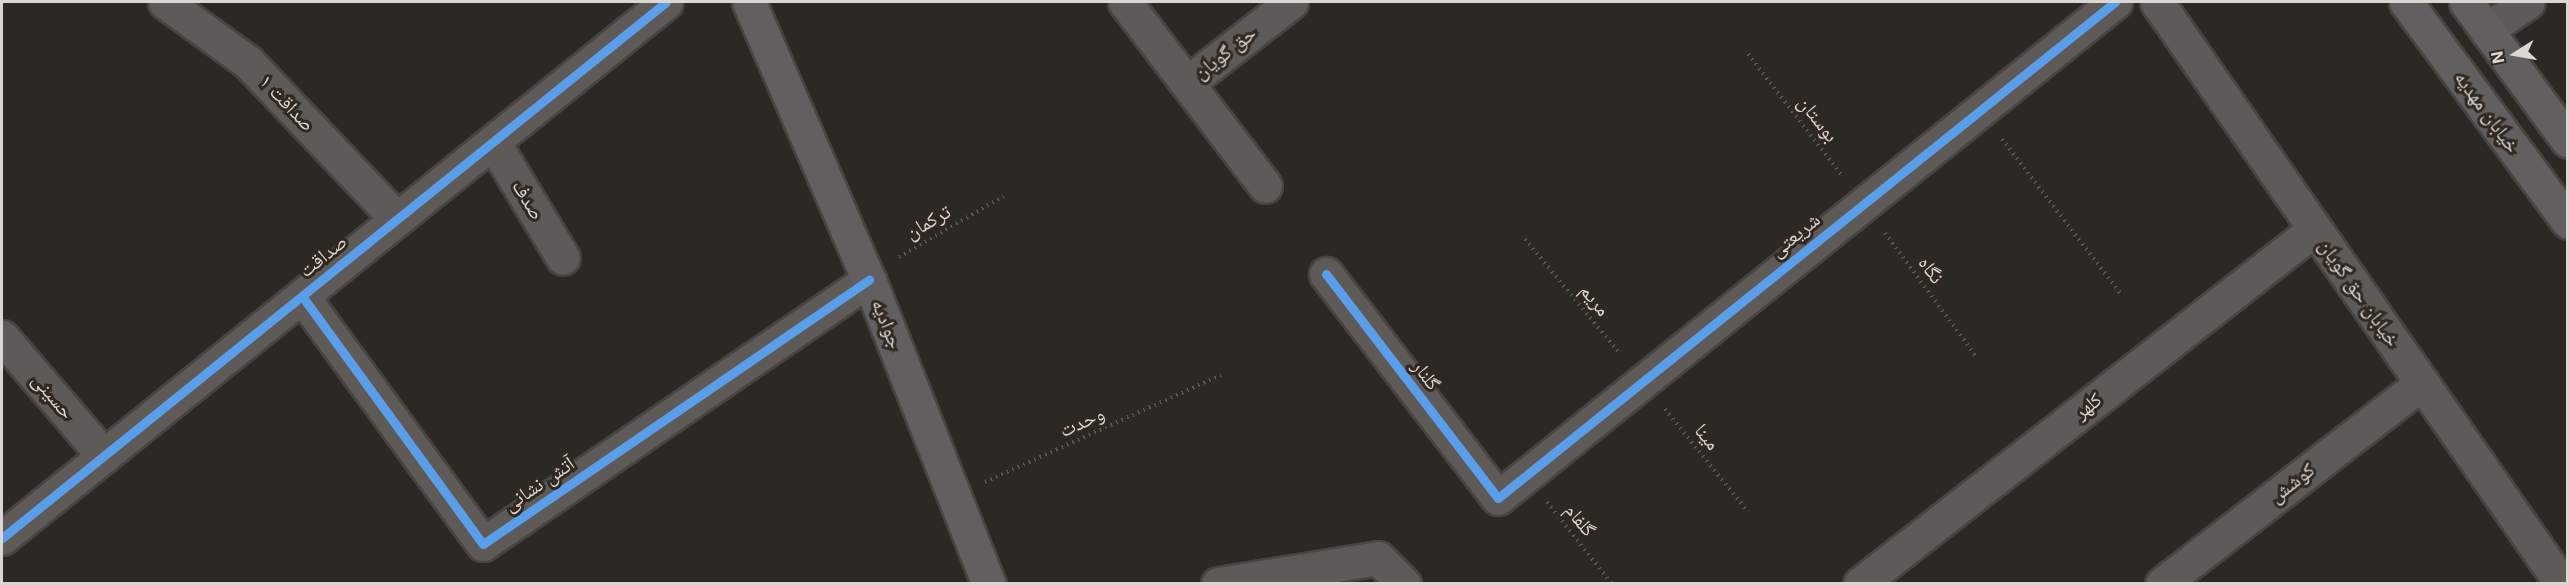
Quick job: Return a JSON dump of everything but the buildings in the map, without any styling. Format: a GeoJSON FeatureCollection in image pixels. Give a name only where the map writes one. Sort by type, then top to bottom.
{"type":"FeatureCollection","features":[{"type":"Feature","properties":{"kind":"main road","name":"جوادیه"},"geometry":{"type":"LineString","coordinates":[[749,2],[868,278],[989,584]]}},
{"type":"Feature","properties":{"kind":"main road","name":"خیابان مهدیه"},"geometry":{"type":"LineString","coordinates":[[2406,2],[2568,222]]}},
{"type":"Feature","properties":{"kind":"main road"},"geometry":{"type":"LineString","coordinates":[[2466,2],[2568,141]]}},
{"type":"Feature","properties":{"kind":"street","name":"صداقت ۱"},"geometry":{"type":"LineString","coordinates":[[165,2],[248,62],[398,219]]}},
{"type":"Feature","properties":{"kind":"street","name":"صداقت"},"geometry":{"type":"LineString","coordinates":[[2,538],[663,2]]}},
{"type":"Feature","properties":{"kind":"street","name":"حق گویان"},"geometry":{"type":"LineString","coordinates":[[1125,2],[1265,186]]}},
{"type":"Feature","properties":{"kind":"street","name":"حق گویان"},"geometry":{"type":"LineString","coordinates":[[1187,83],[1292,2]]}},
{"type":"Feature","properties":{"kind":"street","name":"شریعتی"},"geometry":{"type":"LineString","coordinates":[[1498,498],[2115,2]]}},
{"type":"Feature","properties":{"kind":"street","name":"خیابان حق گویان"},"geometry":{"type":"LineString","coordinates":[[2157,2],[2562,584]]}},
{"type":"Feature","properties":{"kind":"street"},"geometry":{"type":"LineString","coordinates":[[2486,30],[2528,2]]}},
{"type":"Feature","properties":{"kind":"street","name":"صدف"},"geometry":{"type":"LineString","coordinates":[[493,142],[563,258]]}},
{"type":"Feature","properties":{"kind":"street","name":"کلهر"},"geometry":{"type":"LineString","coordinates":[[1860,584],[2315,229]]}},
{"type":"Feature","properties":{"kind":"street","name":"گلنار"},"geometry":{"type":"LineString","coordinates":[[1326,274],[1498,498]]}},
{"type":"Feature","properties":{"kind":"street","name":"آتش نشانی"},"geometry":{"type":"LineString","coordinates":[[303,296],[483,544],[868,278]]}},
{"type":"Feature","properties":{"kind":"street","name":"حسینی"},"geometry":{"type":"LineString","coordinates":[[2,336],[104,456]]}},
{"type":"Feature","properties":{"kind":"street","name":"کوشش"},"geometry":{"type":"LineString","coordinates":[[2164,583],[2422,382]]}},
{"type":"Feature","properties":{"kind":"street"},"geometry":{"type":"LineString","coordinates":[[1218,584],[1378,558],[1404,584]]}},
{"type":"Feature","properties":{"kind":"path"},"geometry":{"type":"LineString","coordinates":[[1980,110],[2120,293]]}},
{"type":"Feature","properties":{"kind":"cycle path"},"geometry":{"type":"LineString","coordinates":[[2,538],[666,2]]}},
{"type":"Feature","properties":{"kind":"cycle path"},"geometry":{"type":"LineString","coordinates":[[1326,274],[1498,498],[2115,2]]}},
{"type":"Feature","properties":{"kind":"cycle path"},"geometry":{"type":"LineString","coordinates":[[302,296],[483,544],[869,280]]}}]}
